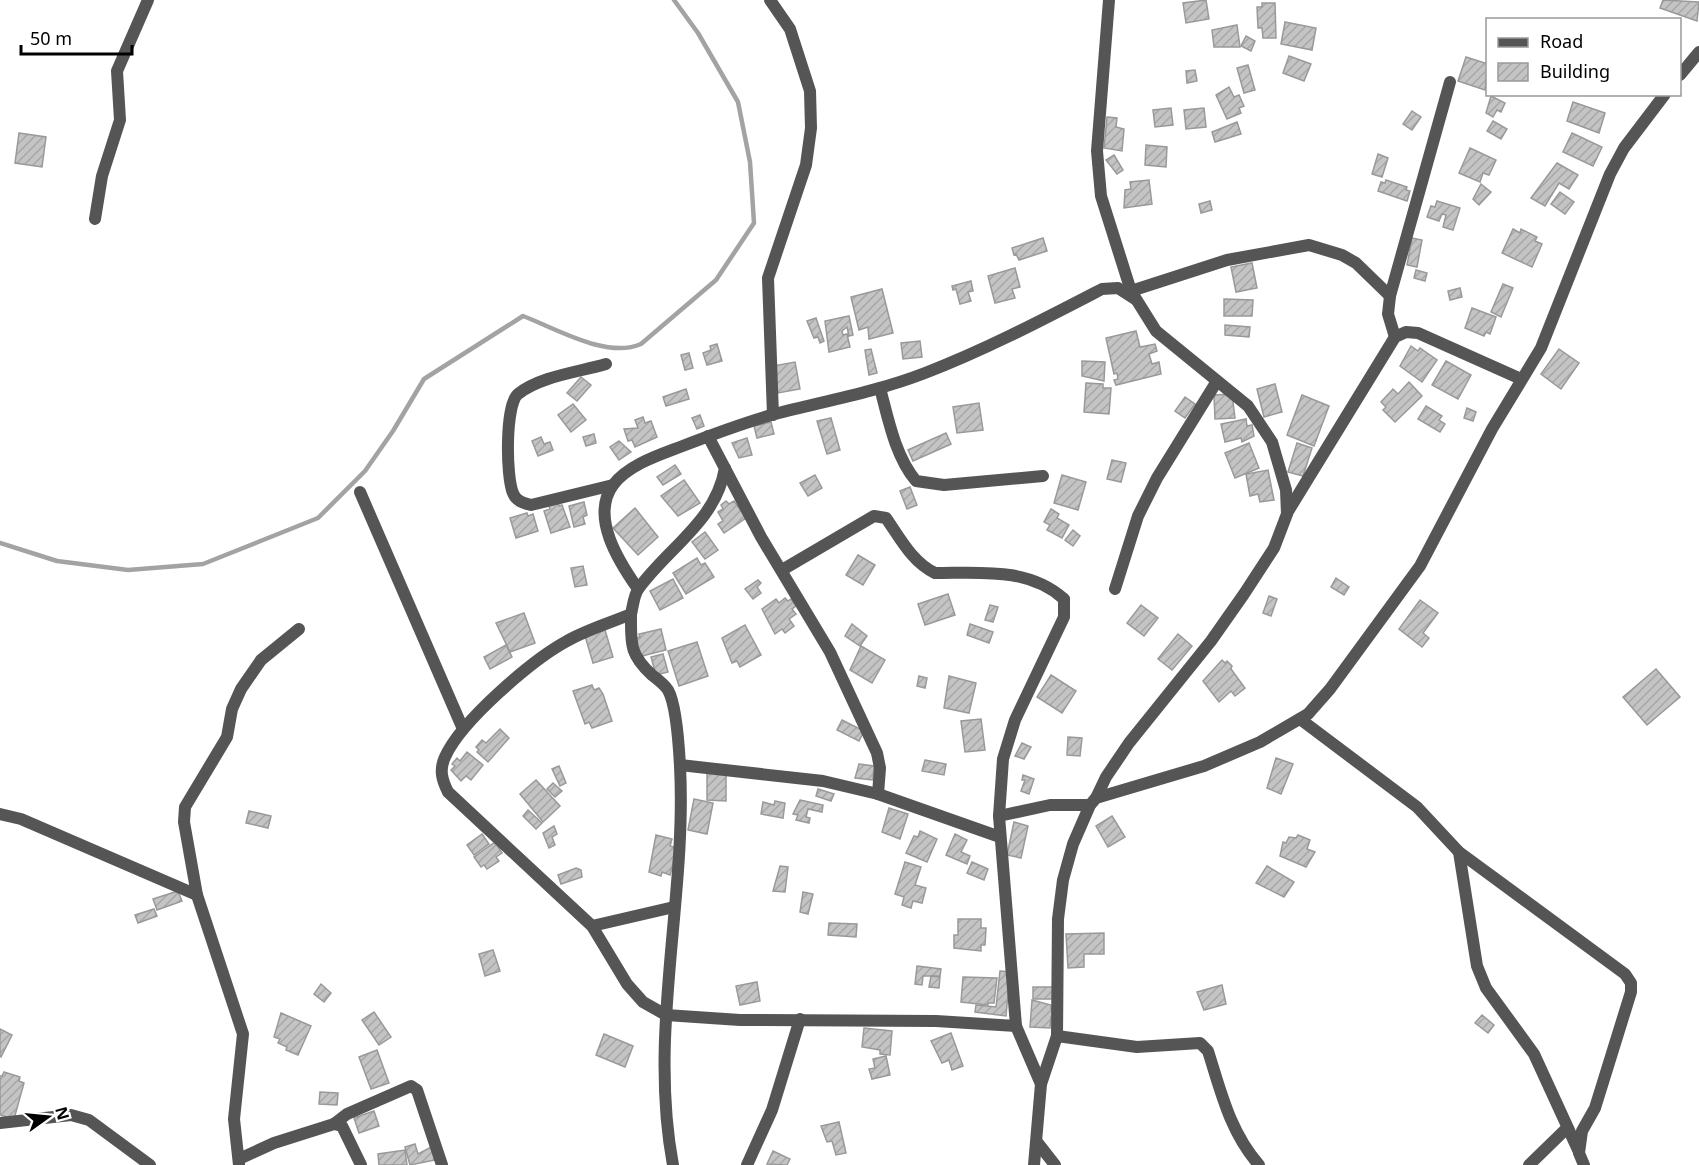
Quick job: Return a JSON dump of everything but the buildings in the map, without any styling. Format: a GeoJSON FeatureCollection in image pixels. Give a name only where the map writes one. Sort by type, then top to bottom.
{"type":"FeatureCollection","features":[{"type":"Feature","properties":{"kind":"street"},"geometry":{"type":"LineString","coordinates":[[95,219],[102,176],[120,120],[117,71],[148,0]]}},
{"type":"Feature","properties":{"kind":"street"},"geometry":{"type":"LineString","coordinates":[[770,0],[790,29],[810,91],[811,128],[806,165],[768,278],[773,415]]}},
{"type":"Feature","properties":{"kind":"street"},"geometry":{"type":"LineString","coordinates":[[1109,0],[1097,151],[1101,196],[1133,295],[1156,331],[1248,406],[1272,441],[1286,490],[1287,514]]}},
{"type":"Feature","properties":{"kind":"street"},"geometry":{"type":"LineString","coordinates":[[1681,74],[1699,52]]}},
{"type":"Feature","properties":{"kind":"street"},"geometry":{"type":"LineString","coordinates":[[1395,337],[1388,315],[1390,296],[1450,82]]}},
{"type":"Feature","properties":{"kind":"street"},"geometry":{"type":"LineString","coordinates":[[999,816],[1050,805],[1093,802],[1204,766],[1260,742],[1300,719],[1330,689],[1420,566],[1491,429],[1541,348],[1610,174],[1624,148],[1663,96]]}},
{"type":"Feature","properties":{"kind":"street"},"geometry":{"type":"LineString","coordinates":[[606,364],[532,386],[516,396],[509,411],[508,443],[513,493],[520,503],[531,505],[613,485],[632,469],[657,456],[708,436],[773,415],[880,388],[925,373],[991,344],[1102,289],[1118,288],[1133,295],[1227,260],[1309,245],[1342,255],[1356,263],[1390,296]]}},
{"type":"Feature","properties":{"kind":"street"},"geometry":{"type":"LineString","coordinates":[[1035,1165],[1041,1084],[1057,1036],[1058,919],[1062,890],[1073,844],[1106,777],[1129,743],[1211,641],[1244,594],[1274,548],[1287,514],[1395,337],[1406,332],[1418,333],[1521,379]]}},
{"type":"Feature","properties":{"kind":"street"},"geometry":{"type":"LineString","coordinates":[[1115,589],[1138,516],[1156,478],[1217,381]]}},
{"type":"Feature","properties":{"kind":"street"},"geometry":{"type":"LineString","coordinates":[[880,388],[890,425],[908,472],[916,481],[944,485],[1043,476]]}},
{"type":"Feature","properties":{"kind":"street"},"geometry":{"type":"LineString","coordinates":[[708,436],[761,537],[830,652],[877,753],[880,768],[878,794]]}},
{"type":"Feature","properties":{"kind":"street"},"geometry":{"type":"LineString","coordinates":[[673,1165],[667,1134],[664,1080],[666,1015],[681,840],[680,765],[672,700],[667,689],[638,662],[632,649],[631,614],[638,589],[692,532],[710,509],[726,468]]}},
{"type":"Feature","properties":{"kind":"street"},"geometry":{"type":"LineString","coordinates":[[613,485],[606,506],[605,527],[623,568],[638,589]]}},
{"type":"Feature","properties":{"kind":"street"},"geometry":{"type":"LineString","coordinates":[[360,492],[463,729]]}},
{"type":"Feature","properties":{"kind":"street"},"geometry":{"type":"LineString","coordinates":[[782,570],[874,516],[886,518],[914,558],[924,568],[935,573],[1012,573],[1057,593],[1064,599],[1064,618],[1015,720],[1003,759],[999,816],[1016,1026],[1041,1084]]}},
{"type":"Feature","properties":{"kind":"street"},"geometry":{"type":"LineString","coordinates":[[631,614],[567,641],[500,691],[463,729],[444,758],[441,778],[448,792],[591,926],[627,984],[643,1002],[666,1015],[740,1020],[800,1018],[936,1021],[1016,1026]]}},
{"type":"Feature","properties":{"kind":"street"},"geometry":{"type":"LineString","coordinates":[[299,629],[261,660],[241,689],[231,709],[227,737],[185,807],[184,822],[197,896],[243,1034],[234,1119],[239,1162],[274,1143],[334,1124],[347,1114],[411,1086],[417,1090],[442,1165]]}},
{"type":"Feature","properties":{"kind":"street"},"geometry":{"type":"LineString","coordinates":[[1300,719],[1417,807],[1459,852],[1579,938],[1625,974],[1631,983],[1631,992],[1595,1108],[1582,1131],[1581,1159]]}},
{"type":"Feature","properties":{"kind":"street"},"geometry":{"type":"LineString","coordinates":[[680,765],[823,781],[878,794],[1000,837]]}},
{"type":"Feature","properties":{"kind":"street"},"geometry":{"type":"LineString","coordinates":[[0,814],[21,819],[197,896]]}},
{"type":"Feature","properties":{"kind":"street"},"geometry":{"type":"LineString","coordinates":[[1459,852],[1477,966],[1486,988],[1534,1054],[1581,1159]]}},
{"type":"Feature","properties":{"kind":"street"},"geometry":{"type":"LineString","coordinates":[[591,926],[674,907]]}},
{"type":"Feature","properties":{"kind":"street"},"geometry":{"type":"LineString","coordinates":[[747,1165],[772,1110],[800,1018]]}},
{"type":"Feature","properties":{"kind":"street"},"geometry":{"type":"LineString","coordinates":[[1057,1036],[1137,1047],[1200,1043],[1208,1051],[1230,1120],[1239,1138],[1260,1165]]}},
{"type":"Feature","properties":{"kind":"street"},"geometry":{"type":"LineString","coordinates":[[0,1123],[70,1115],[89,1120],[150,1165]]}},
{"type":"Feature","properties":{"kind":"street"},"geometry":{"type":"LineString","coordinates":[[334,1124],[342,1126],[361,1165]]}},
{"type":"Feature","properties":{"kind":"street"},"geometry":{"type":"LineString","coordinates":[[1529,1165],[1567,1128]]}},
{"type":"Feature","properties":{"kind":"street"},"geometry":{"type":"LineString","coordinates":[[1037,1142],[1056,1165]]}},
{"type":"Feature","properties":{"kind":"waterway"},"geometry":{"type":"LineString","coordinates":[[0,543],[57,561],[128,570],[203,564],[318,518],[365,471],[393,431],[424,379],[523,316],[566,335],[598,345],[628,348],[641,344],[716,280],[754,223],[750,162],[738,102],[698,33],[674,0]]}}]}
